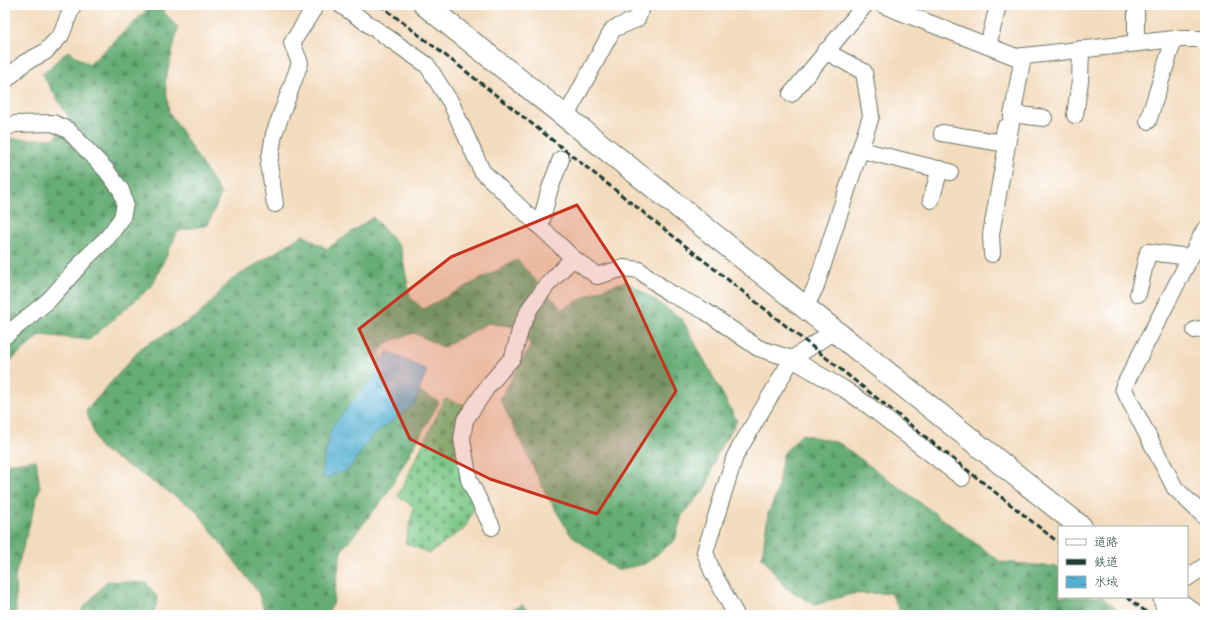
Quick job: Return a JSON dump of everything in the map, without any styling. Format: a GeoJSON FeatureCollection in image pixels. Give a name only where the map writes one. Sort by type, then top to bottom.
{"type":"FeatureCollection","features":[{"type":"Feature","properties":{"kind":"street"},"geometry":{"type":"LineString","coordinates":[[5,80],[24,63],[45,52],[61,35],[73,5]]}},
{"type":"Feature","properties":{"kind":"street"},"geometry":{"type":"LineString","coordinates":[[275,204],[269,164],[274,134],[300,63],[292,42],[316,5]]}},
{"type":"Feature","properties":{"kind":"street"},"geometry":{"type":"LineString","coordinates":[[341,5],[427,65],[451,103],[482,171],[573,258],[597,276],[624,268],[639,270],[669,293],[705,311],[758,348],[792,360],[844,389],[962,478]]}},
{"type":"Feature","properties":{"kind":"street"},"geometry":{"type":"LineString","coordinates":[[425,5],[1080,526]]}},
{"type":"Feature","properties":{"kind":"street"},"geometry":{"type":"LineString","coordinates":[[566,116],[613,29],[637,19],[644,5]]}},
{"type":"Feature","properties":{"kind":"street"},"geometry":{"type":"LineString","coordinates":[[791,94],[825,51],[865,5]]}},
{"type":"Feature","properties":{"kind":"street"},"geometry":{"type":"LineString","coordinates":[[883,5],[917,11],[988,46],[1016,57],[1136,42],[1174,39],[1205,41]]}},
{"type":"Feature","properties":{"kind":"street"},"geometry":{"type":"LineString","coordinates":[[988,46],[998,5]]}},
{"type":"Feature","properties":{"kind":"street"},"geometry":{"type":"LineString","coordinates":[[1136,5],[1136,42]]}},
{"type":"Feature","properties":{"kind":"street"},"geometry":{"type":"LineString","coordinates":[[1148,121],[1174,39]]}},
{"type":"Feature","properties":{"kind":"street"},"geometry":{"type":"LineString","coordinates":[[1075,115],[1080,81],[1081,49]]}},
{"type":"Feature","properties":{"kind":"street"},"geometry":{"type":"LineString","coordinates":[[805,308],[816,286],[871,116],[864,72],[825,51]]}},
{"type":"Feature","properties":{"kind":"street"},"geometry":{"type":"LineString","coordinates":[[992,254],[991,234],[1023,56]]}},
{"type":"Feature","properties":{"kind":"street"},"geometry":{"type":"LineString","coordinates":[[942,132],[1002,143],[1006,119],[1012,117],[1044,118]]}},
{"type":"Feature","properties":{"kind":"street"},"geometry":{"type":"LineString","coordinates":[[5,128],[15,124],[53,123],[68,130],[106,170],[121,190],[125,203],[122,218],[108,237],[87,257],[49,300],[5,336]]}},
{"type":"Feature","properties":{"kind":"street"},"geometry":{"type":"LineString","coordinates":[[861,150],[945,171],[931,200]]}},
{"type":"Feature","properties":{"kind":"street"},"geometry":{"type":"LineString","coordinates":[[540,227],[549,191],[561,158]]}},
{"type":"Feature","properties":{"kind":"street"},"geometry":{"type":"LineString","coordinates":[[1205,229],[1123,388],[1175,488],[1205,517]]}},
{"type":"Feature","properties":{"kind":"street"},"geometry":{"type":"LineString","coordinates":[[1138,294],[1148,252],[1190,257]]}},
{"type":"Feature","properties":{"kind":"street"},"geometry":{"type":"LineString","coordinates":[[492,528],[469,480],[462,439],[465,420],[488,386],[513,357],[521,327],[530,308],[547,285],[573,258]]}},
{"type":"Feature","properties":{"kind":"street"},"geometry":{"type":"LineString","coordinates":[[736,615],[712,571],[705,552],[735,456],[792,360],[834,331]]}},
{"type":"Feature","properties":{"kind":"street"},"geometry":{"type":"LineString","coordinates":[[1188,577],[1205,566]]}},
{"type":"Feature","properties":{"kind":"street"},"geometry":{"type":"LineString","coordinates":[[1161,598],[1165,611],[1162,615]]}},
{"type":"Feature","properties":{"kind":"street"},"geometry":{"type":"LineString","coordinates":[[1171,598],[1194,615]]}},
{"type":"Feature","properties":{"kind":"highlighted area"},"geometry":{"type":"Polygon","coordinates":[[[577,205],[623,275],[676,391],[597,514],[490,479],[410,439],[359,329],[451,257],[577,205]]]}},
{"type":"Feature","properties":{"kind":"green space"},"geometry":{"type":"Polygon","coordinates":[[[152,5],[158,5],[178,28],[165,82],[169,112],[221,194],[208,225],[178,231],[152,286],[89,340],[41,335],[5,365],[5,136],[12,139],[54,139],[69,118],[42,74],[68,51],[89,65],[152,5]]]}},
{"type":"Feature","properties":{"kind":"green space"},"geometry":{"type":"Polygon","coordinates":[[[373,217],[401,249],[410,297],[423,309],[517,260],[562,309],[597,291],[626,281],[682,319],[737,421],[716,455],[707,487],[682,515],[675,540],[645,564],[616,570],[570,534],[546,494],[500,399],[531,345],[514,327],[488,323],[443,347],[414,333],[388,342],[379,351],[387,375],[439,402],[385,497],[341,551],[333,604],[327,615],[266,615],[258,592],[195,509],[99,447],[86,411],[142,347],[198,316],[230,281],[303,235],[327,249],[373,217]]]}},
{"type":"Feature","properties":{"kind":"green space"},"geometry":{"type":"Polygon","coordinates":[[[445,399],[468,406],[459,427],[455,446],[475,505],[465,528],[430,553],[405,543],[414,507],[398,496],[445,399]]]}},
{"type":"Feature","properties":{"kind":"green space"},"geometry":{"type":"Polygon","coordinates":[[[802,434],[839,443],[1001,562],[1058,567],[1058,598],[1103,598],[1124,615],[902,615],[891,593],[851,594],[815,605],[786,588],[762,557],[768,514],[777,492],[783,454],[802,434]]]}},
{"type":"Feature","properties":{"kind":"green space"},"geometry":{"type":"Polygon","coordinates":[[[36,460],[40,487],[15,576],[16,615],[5,615],[5,464],[36,460]]]}},
{"type":"Feature","properties":{"kind":"green space"},"geometry":{"type":"Polygon","coordinates":[[[107,581],[146,583],[158,598],[153,615],[81,615],[81,611],[107,581]]]}},
{"type":"Feature","properties":{"kind":"green space"},"geometry":{"type":"Polygon","coordinates":[[[522,605],[533,615],[500,615],[522,605]]]}},
{"type":"Feature","properties":{"kind":"water"},"geometry":{"type":"Polygon","coordinates":[[[387,352],[427,370],[414,405],[373,435],[348,470],[323,479],[323,465],[331,428],[372,380],[387,352]]]}},
{"type":"Feature","properties":{"kind":"railway"},"geometry":{"type":"LineString","coordinates":[[380,5],[463,69],[1058,542]]}},
{"type":"Feature","properties":{"kind":"railway"},"geometry":{"type":"LineString","coordinates":[[1128,598],[1150,615]]}}]}
